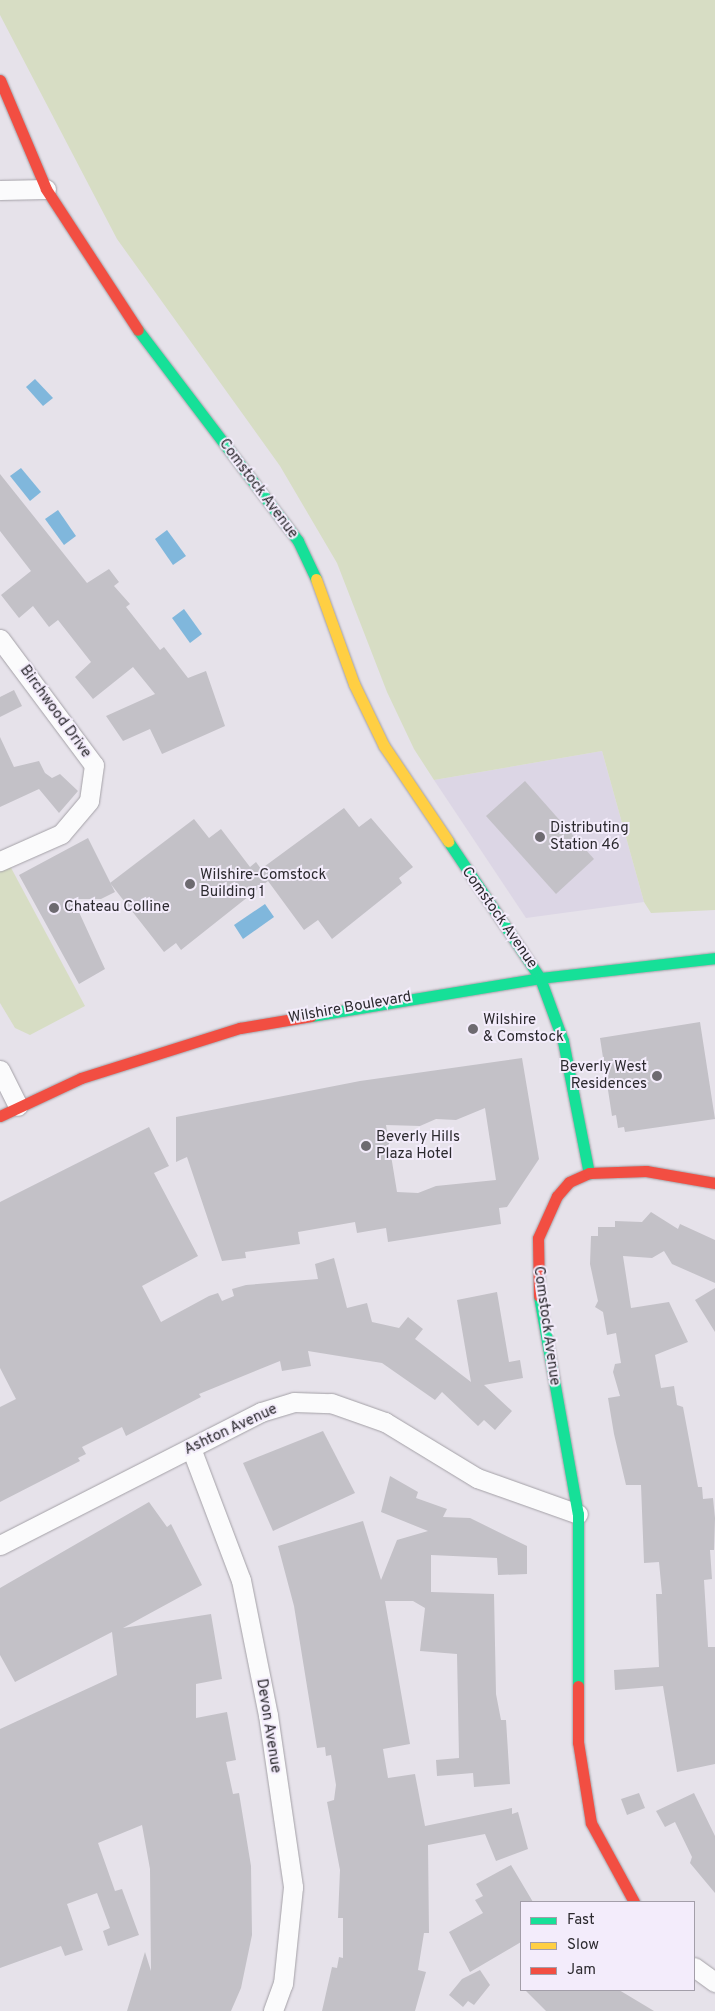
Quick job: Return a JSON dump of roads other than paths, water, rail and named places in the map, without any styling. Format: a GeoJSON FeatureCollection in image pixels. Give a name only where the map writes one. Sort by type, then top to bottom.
{"type":"FeatureCollection","features":[{"type":"Feature","properties":{"kind":"street","name":"Comstock Avenue"},"geometry":{"type":"LineString","coordinates":[[0,80],[46,189],[113,297],[298,541],[330,609],[354,684],[384,746],[540,978],[563,1041],[589,1174],[569,1182],[546,1213],[536,1263],[578,1514],[578,1742],[591,1823],[633,1901]]}},
{"type":"Feature","properties":{"kind":"street"},"geometry":{"type":"LineString","coordinates":[[0,190],[46,189]]}},
{"type":"Feature","properties":{"kind":"street","name":"Birchwood Drive"},"geometry":{"type":"LineString","coordinates":[[0,639],[94,766],[89,801],[61,834],[0,861]]}},
{"type":"Feature","properties":{"kind":"street","name":"Wilshire Boulevard"},"geometry":{"type":"LineString","coordinates":[[0,1116],[81,1078],[240,1028],[540,978],[715,958]]}},
{"type":"Feature","properties":{"kind":"street"},"geometry":{"type":"LineString","coordinates":[[0,1070],[18,1106]]}},
{"type":"Feature","properties":{"kind":"street"},"geometry":{"type":"LineString","coordinates":[[589,1174],[646,1171],[715,1183]]}},
{"type":"Feature","properties":{"kind":"street","name":"Ashton Avenue"},"geometry":{"type":"LineString","coordinates":[[0,1545],[262,1412],[294,1402],[331,1403],[385,1422],[477,1478],[578,1514]]}},
{"type":"Feature","properties":{"kind":"street","name":"Devon Avenue"},"geometry":{"type":"LineString","coordinates":[[191,1448],[240,1580],[268,1714],[292,1887],[284,1983],[273,2011]]}},
{"type":"Feature","properties":{"kind":"street"},"geometry":{"type":"LineString","coordinates":[[695,1968],[715,1982]]}},
{"type":"Feature","properties":{"kind":"water"},"geometry":{"type":"Polygon","coordinates":[[[35,379],[53,398],[43,406],[26,387],[35,379]]]}},
{"type":"Feature","properties":{"kind":"water"},"geometry":{"type":"Polygon","coordinates":[[[21,468],[41,492],[30,501],[10,476],[21,468]]]}},
{"type":"Feature","properties":{"kind":"water"},"geometry":{"type":"Polygon","coordinates":[[[58,510],[76,536],[64,545],[45,519],[58,510]]]}},
{"type":"Feature","properties":{"kind":"water"},"geometry":{"type":"Polygon","coordinates":[[[167,530],[186,556],[173,565],[155,539],[167,530]]]}},
{"type":"Feature","properties":{"kind":"water"},"geometry":{"type":"Polygon","coordinates":[[[184,609],[202,634],[190,643],[172,618],[184,609]]]}},
{"type":"Feature","properties":{"kind":"water"},"geometry":{"type":"Polygon","coordinates":[[[265,904],[274,917],[243,939],[234,925],[265,904]]]}},
{"type":"Feature","properties":{"kind":"place","name":"Distributing Station 46"},"geometry":{"type":"Point","coordinates":[540,837]}},
{"type":"Feature","properties":{"kind":"place","name":"Wilshire-Comstock Building 1"},"geometry":{"type":"Point","coordinates":[190,884]}},
{"type":"Feature","properties":{"kind":"place","name":"Chateau Colline"},"geometry":{"type":"Point","coordinates":[54,908]}},
{"type":"Feature","properties":{"kind":"place","name":"Wilshire & Comstock"},"geometry":{"type":"Point","coordinates":[473,1029]}},
{"type":"Feature","properties":{"kind":"place","name":"Beverly West Residences"},"geometry":{"type":"Point","coordinates":[657,1076]}},
{"type":"Feature","properties":{"kind":"place","name":"Beverly Hills Plaza Hotel"},"geometry":{"type":"Point","coordinates":[366,1146]}}]}
